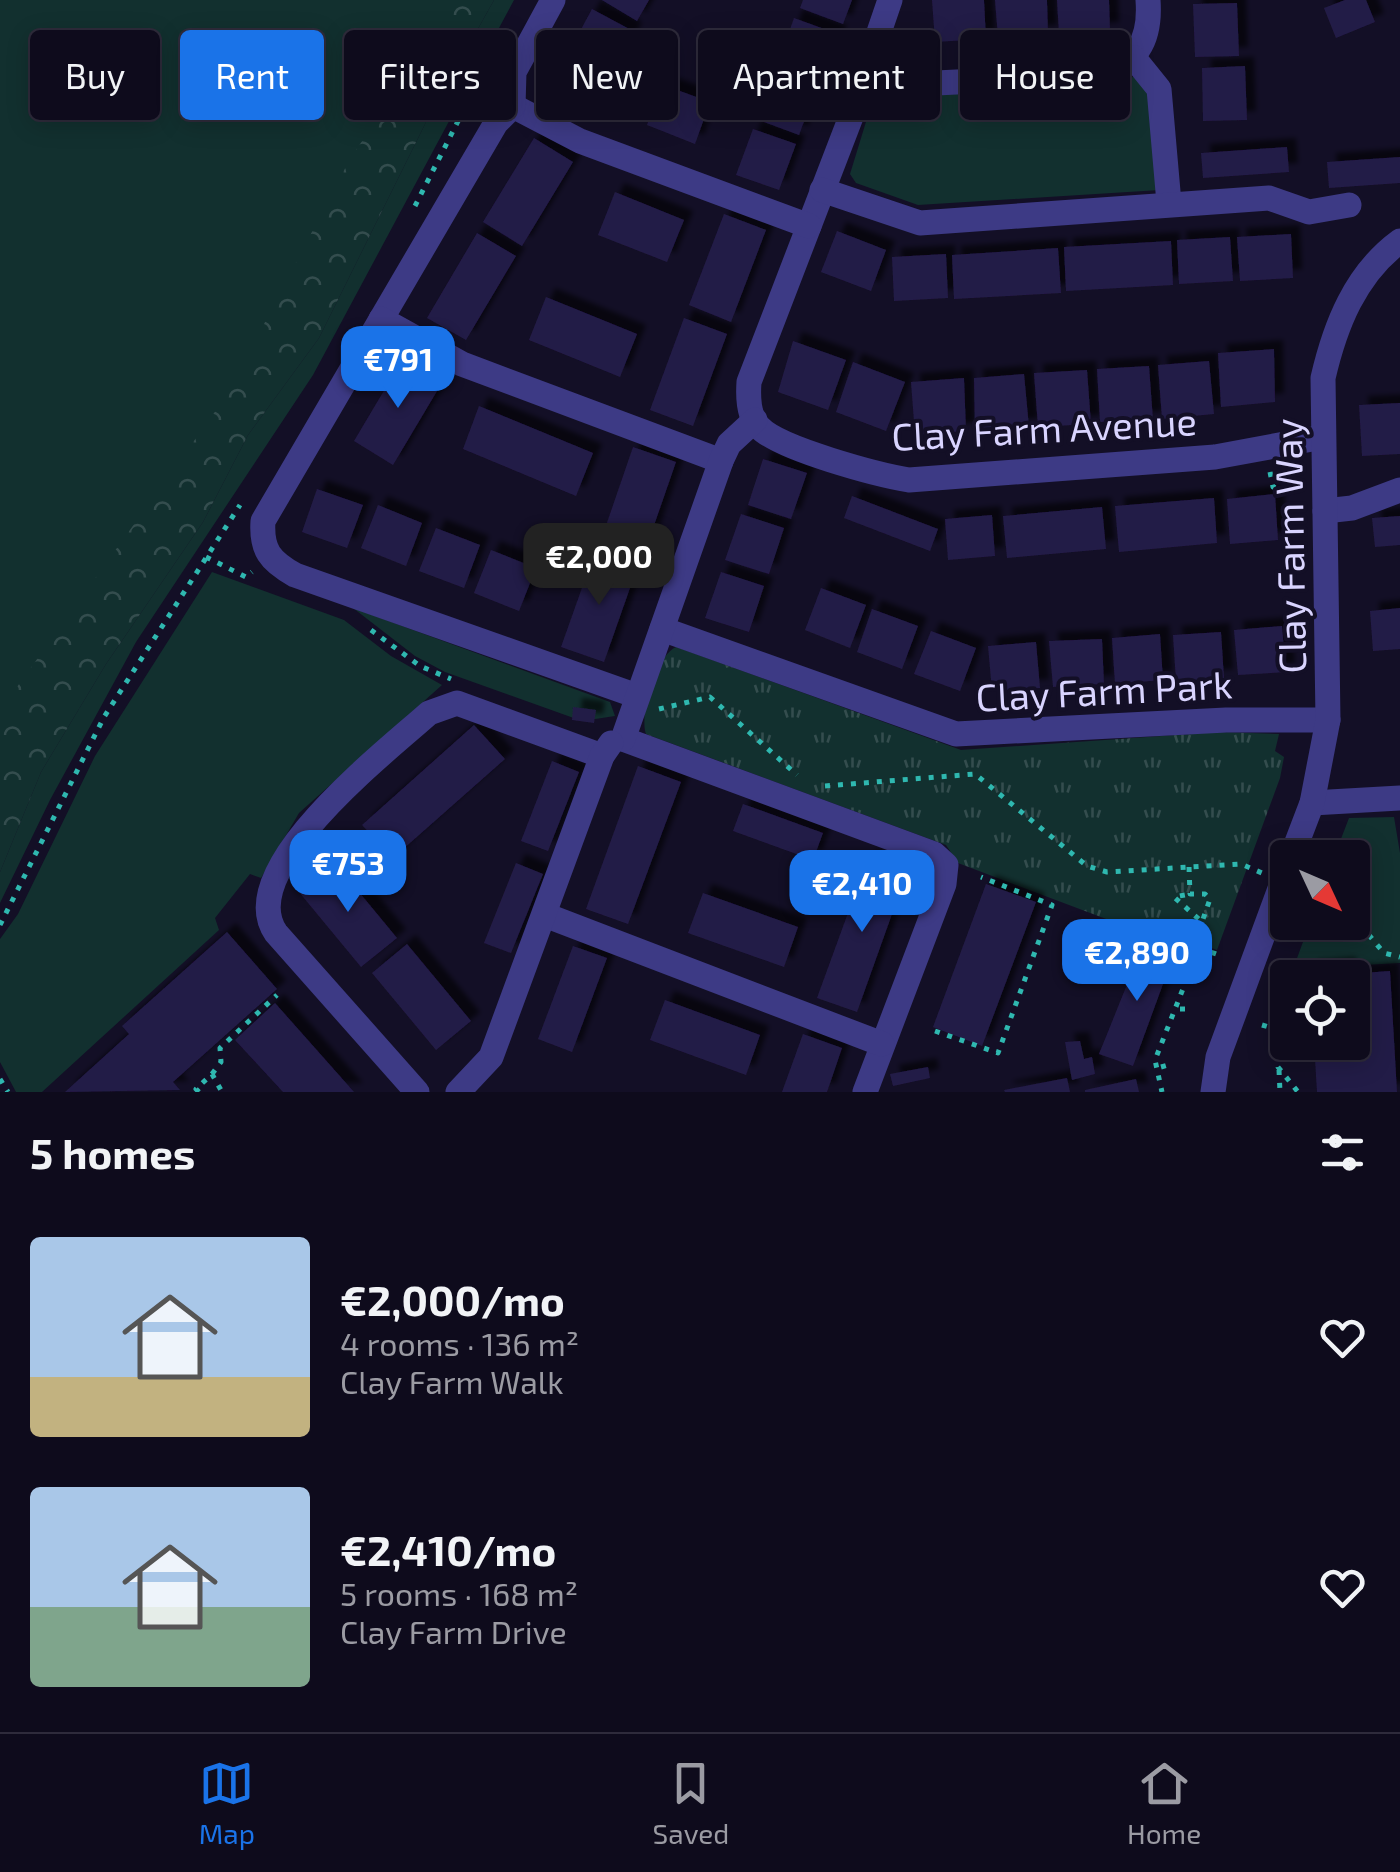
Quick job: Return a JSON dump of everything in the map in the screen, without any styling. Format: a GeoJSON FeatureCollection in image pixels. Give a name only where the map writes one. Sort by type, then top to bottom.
{"type":"FeatureCollection","features":[{"type":"Feature","properties":{"kind":"street"},"geometry":{"type":"LineString","coordinates":[[516,68],[553,0]]}},
{"type":"Feature","properties":{"kind":"street"},"geometry":{"type":"LineString","coordinates":[[880,30],[890,0]]}},
{"type":"Feature","properties":{"kind":"street"},"geometry":{"type":"LineString","coordinates":[[940,83],[1096,74],[1134,58],[1145,43],[1150,23],[1148,0]]}},
{"type":"Feature","properties":{"kind":"street"},"geometry":{"type":"LineString","coordinates":[[1134,58],[1159,89],[1169,203]]}},
{"type":"Feature","properties":{"kind":"street"},"geometry":{"type":"LineString","coordinates":[[516,108],[580,140],[809,226]]}},
{"type":"Feature","properties":{"kind":"street"},"geometry":{"type":"LineString","coordinates":[[499,120],[263,521],[262,538],[270,558],[296,574],[934,854],[946,865],[944,884],[865,1092]]}},
{"type":"Feature","properties":{"kind":"street"},"geometry":{"type":"LineString","coordinates":[[458,1092],[491,1057],[602,756],[629,718],[720,462],[729,444],[755,420],[748,400],[749,382],[847,120]]}},
{"type":"Feature","properties":{"kind":"street"},"geometry":{"type":"LineString","coordinates":[[822,190],[920,223],[1268,198],[1308,224],[1350,205]]}},
{"type":"Feature","properties":{"kind":"street","name":"Clay Farm Way"},"geometry":{"type":"LineString","coordinates":[[1298,840],[1312,803],[1328,720],[1323,378],[1334,330],[1355,291],[1396,244]]}},
{"type":"Feature","properties":{"kind":"street"},"geometry":{"type":"LineString","coordinates":[[381,319],[462,364],[720,462]]}},
{"type":"Feature","properties":{"kind":"street","name":"Clay Farm Avenue"},"geometry":{"type":"LineString","coordinates":[[755,420],[774,437],[876,475],[910,480],[1216,457],[1323,437]]}},
{"type":"Feature","properties":{"kind":"street"},"geometry":{"type":"LineString","coordinates":[[1324,510],[1352,508],[1400,490]]}},
{"type":"Feature","properties":{"kind":"street","name":"Clay Farm Park"},"geometry":{"type":"LineString","coordinates":[[662,629],[956,734],[1226,720],[1328,720]]}},
{"type":"Feature","properties":{"kind":"street"},"geometry":{"type":"LineString","coordinates":[[417,1092],[276,933],[266,910],[268,892],[312,819],[429,713],[447,704],[456,703],[602,756]]}},
{"type":"Feature","properties":{"kind":"street"},"geometry":{"type":"LineString","coordinates":[[1312,803],[1400,798]]}},
{"type":"Feature","properties":{"kind":"street"},"geometry":{"type":"LineString","coordinates":[[545,915],[882,1044]]}},
{"type":"Feature","properties":{"kind":"street","name":"Clay Farm Way"},"geometry":{"type":"LineString","coordinates":[[1213,1092],[1218,1057],[1270,915]]}},
{"type":"Feature","properties":{"kind":"path"},"geometry":{"type":"LineString","coordinates":[[413,210],[459,120]]}},
{"type":"Feature","properties":{"kind":"path"},"geometry":{"type":"LineString","coordinates":[[1267,460],[1273,487],[1289,492]]}},
{"type":"Feature","properties":{"kind":"path"},"geometry":{"type":"LineString","coordinates":[[0,925],[104,716],[247,494]]}},
{"type":"Feature","properties":{"kind":"path"},"geometry":{"type":"LineString","coordinates":[[206,558],[246,577],[270,558]]}},
{"type":"Feature","properties":{"kind":"path"},"geometry":{"type":"LineString","coordinates":[[360,622],[420,666],[457,682],[447,704]]}},
{"type":"Feature","properties":{"kind":"path"},"geometry":{"type":"LineString","coordinates":[[629,718],[710,698],[800,778]]}},
{"type":"Feature","properties":{"kind":"path"},"geometry":{"type":"LineString","coordinates":[[812,782],[823,786],[975,774],[1087,866],[1107,872],[1241,864],[1270,867]]}},
{"type":"Feature","properties":{"kind":"path"},"geometry":{"type":"LineString","coordinates":[[1189,867],[1190,894]]}},
{"type":"Feature","properties":{"kind":"path"},"geometry":{"type":"LineString","coordinates":[[935,1031],[998,1053],[1052,904],[981,878]]}},
{"type":"Feature","properties":{"kind":"path"},"geometry":{"type":"LineString","coordinates":[[1190,894],[1205,894],[1210,899],[1202,922],[1174,897],[1190,894]]}},
{"type":"Feature","properties":{"kind":"path"},"geometry":{"type":"LineString","coordinates":[[1156,932],[1219,955]]}},
{"type":"Feature","properties":{"kind":"path"},"geometry":{"type":"LineString","coordinates":[[1370,936],[1384,953],[1400,956]]}},
{"type":"Feature","properties":{"kind":"path"},"geometry":{"type":"LineString","coordinates":[[1162,1092],[1155,1060],[1199,948]]}},
{"type":"Feature","properties":{"kind":"path"},"geometry":{"type":"LineString","coordinates":[[196,1091],[221,1062],[220,1048],[278,996]]}},
{"type":"Feature","properties":{"kind":"path"},"geometry":{"type":"LineString","coordinates":[[1180,1009],[1189,1009]]}},
{"type":"Feature","properties":{"kind":"path"},"geometry":{"type":"LineString","coordinates":[[1262,1025],[1270,1027]]}},
{"type":"Feature","properties":{"kind":"path"},"geometry":{"type":"LineString","coordinates":[[1277,1060],[1280,1092]]}},
{"type":"Feature","properties":{"kind":"path"},"geometry":{"type":"LineString","coordinates":[[1278,1067],[1298,1092]]}},
{"type":"Feature","properties":{"kind":"path"},"geometry":{"type":"LineString","coordinates":[[212,1074],[222,1092]]}},
{"type":"Feature","properties":{"kind":"path"},"geometry":{"type":"LineString","coordinates":[[0,1079],[8,1092]]}},
{"type":"Feature","properties":{"kind":"green space"},"geometry":{"type":"Polygon","coordinates":[[[0,0],[486,0],[468,30],[344,30],[344,120],[416,120],[0,830],[0,0]]]}},
{"type":"Feature","properties":{"kind":"green space"},"geometry":{"type":"Polygon","coordinates":[[[447,0],[494,0],[477,30],[436,30],[447,0]]]}},
{"type":"Feature","properties":{"kind":"green space"},"geometry":{"type":"Polygon","coordinates":[[[494,0],[514,0],[498,30],[477,30],[494,0]]]}},
{"type":"Feature","properties":{"kind":"green space"},"geometry":{"type":"Polygon","coordinates":[[[1140,75],[1146,79],[1160,190],[918,205],[856,183],[850,174],[867,120],[940,120],[940,88],[960,88],[960,120],[1130,120],[1130,78],[1140,75]]]}},
{"type":"Feature","properties":{"kind":"green space"},"geometry":{"type":"Polygon","coordinates":[[[377,120],[427,120],[319,338],[248,435],[203,522],[106,664],[41,772],[0,872],[0,747],[17,687],[227,395],[351,157],[377,120]]]}},
{"type":"Feature","properties":{"kind":"green space"},"geometry":{"type":"Polygon","coordinates":[[[427,120],[450,120],[313,375],[136,642],[50,800],[0,903],[0,872],[41,772],[106,664],[203,522],[248,435],[319,338],[427,120]]]}},
{"type":"Feature","properties":{"kind":"green space"},"geometry":{"type":"Polygon","coordinates":[[[212,572],[344,620],[391,656],[442,685],[299,813],[261,878],[250,874],[215,918],[219,930],[42,1092],[16,1092],[0,1062],[0,939],[18,914],[95,756],[212,572]]]}},
{"type":"Feature","properties":{"kind":"green space"},"geometry":{"type":"Polygon","coordinates":[[[353,608],[610,702],[615,716],[582,721],[445,672],[415,656],[353,608]]]}},
{"type":"Feature","properties":{"kind":"green space"},"geometry":{"type":"Polygon","coordinates":[[[676,647],[961,750],[1219,732],[1279,734],[1275,751],[1284,757],[1280,778],[1217,950],[1150,925],[1146,934],[958,863],[946,845],[646,734],[645,713],[651,686],[662,662],[676,647]]]}},
{"type":"Feature","properties":{"kind":"green space"},"geometry":{"type":"Polygon","coordinates":[[[1394,817],[1400,853],[1400,963],[1296,960],[1304,940],[1370,940],[1370,840],[1341,840],[1349,818],[1394,817]]]}},
{"type":"Feature","properties":{"kind":"building"},"geometry":{"type":"Polygon","coordinates":[[[602,0],[649,0],[637,21],[602,0]]]}},
{"type":"Feature","properties":{"kind":"building"},"geometry":{"type":"Polygon","coordinates":[[[803,0],[852,0],[843,24],[800,8],[803,0]]]}},
{"type":"Feature","properties":{"kind":"building"},"geometry":{"type":"Polygon","coordinates":[[[932,0],[984,0],[986,30],[960,30],[960,41],[940,42],[940,30],[934,30],[932,0]]]}},
{"type":"Feature","properties":{"kind":"building"},"geometry":{"type":"Polygon","coordinates":[[[995,0],[1047,0],[1048,30],[997,30],[995,0]]]}},
{"type":"Feature","properties":{"kind":"building"},"geometry":{"type":"Polygon","coordinates":[[[1057,0],[1109,0],[1110,30],[1059,30],[1057,0]]]}},
{"type":"Feature","properties":{"kind":"building"},"geometry":{"type":"Polygon","coordinates":[[[1345,0],[1366,0],[1375,22],[1336,38],[1324,8],[1345,0]]]}},
{"type":"Feature","properties":{"kind":"building"},"geometry":{"type":"Polygon","coordinates":[[[1237,3],[1239,56],[1195,57],[1193,4],[1237,3]]]}},
{"type":"Feature","properties":{"kind":"building"},"geometry":{"type":"Polygon","coordinates":[[[592,9],[631,30],[581,30],[592,9]]]}},
{"type":"Feature","properties":{"kind":"building"},"geometry":{"type":"Polygon","coordinates":[[[794,18],[827,30],[790,30],[794,18]]]}},
{"type":"Feature","properties":{"kind":"building"},"geometry":{"type":"Polygon","coordinates":[[[1245,66],[1247,120],[1203,121],[1202,68],[1245,66]]]}},
{"type":"Feature","properties":{"kind":"building"},"geometry":{"type":"Polygon","coordinates":[[[678,90],[698,98],[698,120],[704,120],[695,144],[647,125],[649,120],[678,120],[678,90]]]}},
{"type":"Feature","properties":{"kind":"building"},"geometry":{"type":"Polygon","coordinates":[[[759,120],[805,120],[799,135],[759,120]]]}},
{"type":"Feature","properties":{"kind":"building"},"geometry":{"type":"Polygon","coordinates":[[[753,129],[796,144],[779,190],[736,175],[753,129]]]}},
{"type":"Feature","properties":{"kind":"building"},"geometry":{"type":"Polygon","coordinates":[[[534,138],[573,162],[522,246],[483,222],[534,138]]]}},
{"type":"Feature","properties":{"kind":"building"},"geometry":{"type":"Polygon","coordinates":[[[1287,147],[1289,172],[1203,178],[1201,153],[1287,147]]]}},
{"type":"Feature","properties":{"kind":"building"},"geometry":{"type":"Polygon","coordinates":[[[1400,157],[1400,183],[1329,188],[1327,162],[1400,157]]]}},
{"type":"Feature","properties":{"kind":"building"},"geometry":{"type":"Polygon","coordinates":[[[615,192],[684,220],[667,262],[598,235],[615,192]]]}},
{"type":"Feature","properties":{"kind":"building"},"geometry":{"type":"Polygon","coordinates":[[[724,214],[766,230],[731,322],[689,305],[724,214]]]}},
{"type":"Feature","properties":{"kind":"building"},"geometry":{"type":"Polygon","coordinates":[[[837,231],[886,250],[871,291],[821,272],[837,231]]]}},
{"type":"Feature","properties":{"kind":"building"},"geometry":{"type":"Polygon","coordinates":[[[477,233],[516,256],[466,340],[427,318],[477,233]]]}},
{"type":"Feature","properties":{"kind":"building"},"geometry":{"type":"Polygon","coordinates":[[[1291,234],[1293,278],[1240,281],[1237,237],[1291,234]]]}},
{"type":"Feature","properties":{"kind":"building"},"geometry":{"type":"Polygon","coordinates":[[[1230,237],[1233,281],[1179,284],[1177,240],[1230,237]]]}},
{"type":"Feature","properties":{"kind":"building"},"geometry":{"type":"Polygon","coordinates":[[[1171,241],[1173,285],[1066,291],[1064,247],[1171,241]]]}},
{"type":"Feature","properties":{"kind":"building"},"geometry":{"type":"Polygon","coordinates":[[[1058,248],[1061,293],[954,299],[952,255],[1058,248]]]}},
{"type":"Feature","properties":{"kind":"building"},"geometry":{"type":"Polygon","coordinates":[[[946,254],[948,298],[894,301],[892,257],[946,254]]]}},
{"type":"Feature","properties":{"kind":"building"},"geometry":{"type":"Polygon","coordinates":[[[546,297],[637,334],[620,377],[529,340],[546,297]]]}},
{"type":"Feature","properties":{"kind":"building"},"geometry":{"type":"Polygon","coordinates":[[[684,318],[727,334],[693,426],[650,410],[684,318]]]}},
{"type":"Feature","properties":{"kind":"building"},"geometry":{"type":"Polygon","coordinates":[[[793,341],[846,360],[828,410],[778,392],[793,341]]]}},
{"type":"Feature","properties":{"kind":"building"},"geometry":{"type":"Polygon","coordinates":[[[1274,349],[1275,402],[1221,407],[1218,353],[1274,349]]]}},
{"type":"Feature","properties":{"kind":"building"},"geometry":{"type":"Polygon","coordinates":[[[404,357],[443,381],[393,465],[354,441],[404,357]]]}},
{"type":"Feature","properties":{"kind":"building"},"geometry":{"type":"Polygon","coordinates":[[[1209,361],[1214,414],[1162,419],[1158,365],[1209,361]]]}},
{"type":"Feature","properties":{"kind":"building"},"geometry":{"type":"Polygon","coordinates":[[[853,362],[905,382],[886,431],[836,412],[853,362]]]}},
{"type":"Feature","properties":{"kind":"building"},"geometry":{"type":"Polygon","coordinates":[[[1149,366],[1153,420],[1100,422],[1097,369],[1149,366]]]}},
{"type":"Feature","properties":{"kind":"building"},"geometry":{"type":"Polygon","coordinates":[[[1087,370],[1091,424],[1038,427],[1034,373],[1087,370]]]}},
{"type":"Feature","properties":{"kind":"building"},"geometry":{"type":"Polygon","coordinates":[[[1024,374],[1029,427],[975,431],[974,378],[1024,374]]]}},
{"type":"Feature","properties":{"kind":"building"},"geometry":{"type":"Polygon","coordinates":[[[964,378],[966,431],[915,435],[911,382],[964,378]]]}},
{"type":"Feature","properties":{"kind":"building"},"geometry":{"type":"Polygon","coordinates":[[[1400,403],[1400,454],[1362,456],[1359,405],[1400,403]]]}},
{"type":"Feature","properties":{"kind":"building"},"geometry":{"type":"Polygon","coordinates":[[[479,406],[593,453],[576,496],[463,449],[479,406]]]}},
{"type":"Feature","properties":{"kind":"building"},"geometry":{"type":"Polygon","coordinates":[[[633,447],[676,462],[643,557],[600,543],[633,447]]]}},
{"type":"Feature","properties":{"kind":"building"},"geometry":{"type":"Polygon","coordinates":[[[763,459],[807,473],[791,519],[748,505],[763,459]]]}},
{"type":"Feature","properties":{"kind":"building"},"geometry":{"type":"Polygon","coordinates":[[[317,489],[363,505],[347,548],[302,532],[317,489]]]}},
{"type":"Feature","properties":{"kind":"building"},"geometry":{"type":"Polygon","coordinates":[[[1275,494],[1278,540],[1230,544],[1227,499],[1275,494]]]}},
{"type":"Feature","properties":{"kind":"building"},"geometry":{"type":"Polygon","coordinates":[[[852,496],[938,529],[930,551],[844,518],[852,496]]]}},
{"type":"Feature","properties":{"kind":"building"},"geometry":{"type":"Polygon","coordinates":[[[1214,498],[1217,543],[1119,552],[1115,506],[1214,498]]]}},
{"type":"Feature","properties":{"kind":"building"},"geometry":{"type":"Polygon","coordinates":[[[378,505],[422,523],[406,566],[361,548],[378,505]]]}},
{"type":"Feature","properties":{"kind":"building"},"geometry":{"type":"Polygon","coordinates":[[[1102,507],[1106,549],[1007,558],[1003,516],[1102,507]]]}},
{"type":"Feature","properties":{"kind":"building"},"geometry":{"type":"Polygon","coordinates":[[[741,514],[784,528],[769,574],[725,560],[741,514]]]}},
{"type":"Feature","properties":{"kind":"building"},"geometry":{"type":"Polygon","coordinates":[[[992,515],[995,556],[948,560],[945,519],[992,515]]]}},
{"type":"Feature","properties":{"kind":"building"},"geometry":{"type":"Polygon","coordinates":[[[1400,516],[1400,545],[1375,547],[1372,518],[1400,516]]]}},
{"type":"Feature","properties":{"kind":"building"},"geometry":{"type":"Polygon","coordinates":[[[436,528],[480,545],[464,588],[419,571],[436,528]]]}},
{"type":"Feature","properties":{"kind":"building"},"geometry":{"type":"Polygon","coordinates":[[[491,550],[536,568],[519,611],[474,593],[491,550]]]}},
{"type":"Feature","properties":{"kind":"building"},"geometry":{"type":"Polygon","coordinates":[[[594,554],[637,568],[604,662],[561,647],[594,554]]]}},
{"type":"Feature","properties":{"kind":"building"},"geometry":{"type":"Polygon","coordinates":[[[721,572],[764,586],[749,632],[705,618],[721,572]]]}},
{"type":"Feature","properties":{"kind":"building"},"geometry":{"type":"Polygon","coordinates":[[[821,588],[866,605],[850,648],[805,630],[821,588]]]}},
{"type":"Feature","properties":{"kind":"building"},"geometry":{"type":"Polygon","coordinates":[[[1400,608],[1400,649],[1373,651],[1370,611],[1400,608]]]}},
{"type":"Feature","properties":{"kind":"building"},"geometry":{"type":"Polygon","coordinates":[[[872,609],[918,626],[902,669],[857,652],[872,609]]]}},
{"type":"Feature","properties":{"kind":"building"},"geometry":{"type":"Polygon","coordinates":[[[1282,626],[1286,672],[1238,675],[1234,630],[1282,626]]]}},
{"type":"Feature","properties":{"kind":"building"},"geometry":{"type":"Polygon","coordinates":[[[931,631],[976,648],[960,691],[914,674],[931,631]]]}},
{"type":"Feature","properties":{"kind":"building"},"geometry":{"type":"Polygon","coordinates":[[[1221,632],[1224,678],[1176,681],[1173,635],[1221,632]]]}},
{"type":"Feature","properties":{"kind":"building"},"geometry":{"type":"Polygon","coordinates":[[[1160,634],[1163,680],[1115,684],[1112,638],[1160,634]]]}},
{"type":"Feature","properties":{"kind":"building"},"geometry":{"type":"Polygon","coordinates":[[[1102,639],[1104,684],[1053,687],[1049,641],[1102,639]]]}},
{"type":"Feature","properties":{"kind":"building"},"geometry":{"type":"Polygon","coordinates":[[[1036,642],[1040,688],[992,691],[988,646],[1036,642]]]}},
{"type":"Feature","properties":{"kind":"building"},"geometry":{"type":"Polygon","coordinates":[[[573,707],[596,710],[594,723],[572,720],[573,707]]]}},
{"type":"Feature","properties":{"kind":"building"},"geometry":{"type":"Polygon","coordinates":[[[474,725],[505,759],[393,858],[362,825],[474,725]]]}},
{"type":"Feature","properties":{"kind":"building"},"geometry":{"type":"Polygon","coordinates":[[[552,761],[579,772],[548,851],[521,841],[552,761]]]}},
{"type":"Feature","properties":{"kind":"building"},"geometry":{"type":"Polygon","coordinates":[[[638,766],[681,782],[628,924],[586,909],[638,766]]]}},
{"type":"Feature","properties":{"kind":"building"},"geometry":{"type":"Polygon","coordinates":[[[743,804],[823,833],[813,860],[733,831],[743,804]]]}},
{"type":"Feature","properties":{"kind":"building"},"geometry":{"type":"Polygon","coordinates":[[[868,858],[907,872],[857,1012],[817,998],[868,858]]]}},
{"type":"Feature","properties":{"kind":"building"},"geometry":{"type":"Polygon","coordinates":[[[335,863],[397,938],[361,967],[299,892],[335,863]]]}},
{"type":"Feature","properties":{"kind":"building"},"geometry":{"type":"Polygon","coordinates":[[[516,863],[543,874],[511,953],[484,943],[516,863]]]}},
{"type":"Feature","properties":{"kind":"building"},"geometry":{"type":"Polygon","coordinates":[[[986,884],[1036,902],[982,1046],[933,1027],[986,884]]]}},
{"type":"Feature","properties":{"kind":"building"},"geometry":{"type":"Polygon","coordinates":[[[703,893],[798,927],[784,967],[688,933],[703,893]]]}},
{"type":"Feature","properties":{"kind":"building"},"geometry":{"type":"Polygon","coordinates":[[[227,932],[277,989],[173,1082],[180,1090],[65,1092],[129,1034],[122,1026],[227,932]]]}},
{"type":"Feature","properties":{"kind":"building"},"geometry":{"type":"Polygon","coordinates":[[[1147,935],[1158,939],[1155,946],[1174,954],[1133,1066],[1099,1054],[1147,935]]]}},
{"type":"Feature","properties":{"kind":"building"},"geometry":{"type":"Polygon","coordinates":[[[407,944],[471,1021],[436,1050],[372,973],[407,944]]]}},
{"type":"Feature","properties":{"kind":"building"},"geometry":{"type":"Polygon","coordinates":[[[573,946],[607,958],[572,1052],[538,1039],[573,946]]]}},
{"type":"Feature","properties":{"kind":"building"},"geometry":{"type":"Polygon","coordinates":[[[1390,971],[1397,1092],[1317,1092],[1315,1060],[1370,1060],[1370,972],[1390,971]]]}},
{"type":"Feature","properties":{"kind":"building"},"geometry":{"type":"Polygon","coordinates":[[[665,1000],[760,1035],[746,1075],[650,1040],[665,1000]]]}},
{"type":"Feature","properties":{"kind":"building"},"geometry":{"type":"Polygon","coordinates":[[[275,1003],[354,1092],[283,1092],[235,1040],[275,1003]]]}},
{"type":"Feature","properties":{"kind":"building"},"geometry":{"type":"Polygon","coordinates":[[[803,1034],[842,1048],[827,1092],[782,1092],[803,1034]]]}},
{"type":"Feature","properties":{"kind":"building"},"geometry":{"type":"Polygon","coordinates":[[[1080,1041],[1084,1059],[1092,1057],[1095,1074],[1072,1080],[1065,1042],[1080,1041]]]}},
{"type":"Feature","properties":{"kind":"building"},"geometry":{"type":"Polygon","coordinates":[[[928,1067],[930,1078],[893,1086],[890,1074],[928,1067]]]}},
{"type":"Feature","properties":{"kind":"building"},"geometry":{"type":"Polygon","coordinates":[[[1067,1078],[1070,1092],[1004,1090],[1067,1078]]]}},
{"type":"Feature","properties":{"kind":"building"},"geometry":{"type":"Polygon","coordinates":[[[1136,1079],[1139,1092],[1085,1092],[1085,1090],[1136,1079]]]}}]}
